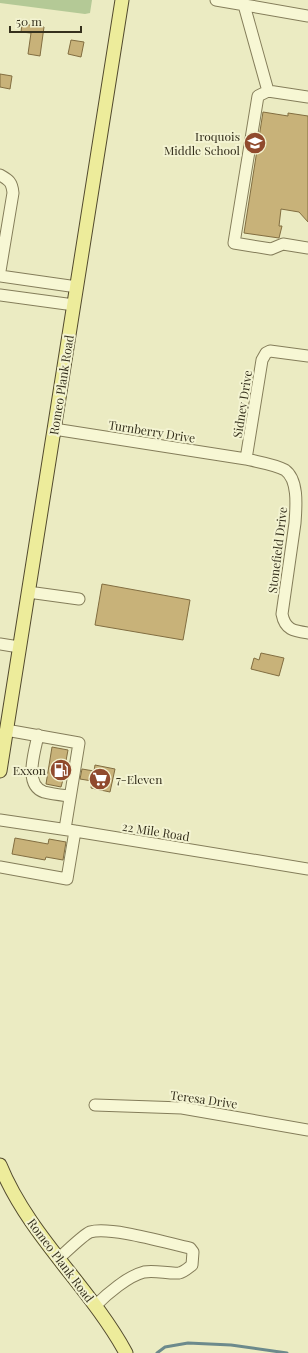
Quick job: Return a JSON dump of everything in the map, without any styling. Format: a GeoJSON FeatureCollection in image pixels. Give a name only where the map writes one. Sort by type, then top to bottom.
{"type":"FeatureCollection","features":[{"type":"Feature","properties":{"kind":"main road","name":"Romeo Plank Road"},"geometry":{"type":"LineString","coordinates":[[0,770],[122,0]]}},
{"type":"Feature","properties":{"kind":"main road","name":"Romeo Plank Road"},"geometry":{"type":"LineString","coordinates":[[0,1166],[28,1216],[96,1305],[126,1353]]}},
{"type":"Feature","properties":{"kind":"street"},"geometry":{"type":"LineString","coordinates":[[220,0],[308,16]]}},
{"type":"Feature","properties":{"kind":"street"},"geometry":{"type":"LineString","coordinates":[[244,5],[268,91]]}},
{"type":"Feature","properties":{"kind":"street"},"geometry":{"type":"LineString","coordinates":[[308,97],[268,91],[258,96],[234,242],[270,249],[283,244],[308,248]]}},
{"type":"Feature","properties":{"kind":"street"},"geometry":{"type":"LineString","coordinates":[[0,175],[9,180],[12,187],[12,193],[0,271]]}},
{"type":"Feature","properties":{"kind":"street"},"geometry":{"type":"LineString","coordinates":[[0,276],[77,288]]}},
{"type":"Feature","properties":{"kind":"street"},"geometry":{"type":"LineString","coordinates":[[0,295],[74,305]]}},
{"type":"Feature","properties":{"kind":"street","name":"Sidney Drive"},"geometry":{"type":"LineString","coordinates":[[246,459],[262,360],[270,351],[308,356]]}},
{"type":"Feature","properties":{"kind":"street","name":"Turnberry Drive"},"geometry":{"type":"LineString","coordinates":[[54,429],[246,459]]}},
{"type":"Feature","properties":{"kind":"street","name":"Stonefield Drive"},"geometry":{"type":"LineString","coordinates":[[246,459],[285,470],[293,480],[296,509],[295,523],[282,614],[283,622],[287,626],[293,630],[308,633]]}},
{"type":"Feature","properties":{"kind":"street"},"geometry":{"type":"LineString","coordinates":[[28,592],[79,600]]}},
{"type":"Feature","properties":{"kind":"street"},"geometry":{"type":"LineString","coordinates":[[0,644],[19,647]]}},
{"type":"Feature","properties":{"kind":"street"},"geometry":{"type":"LineString","coordinates":[[0,867],[67,879],[70,830],[69,796],[79,743],[6,730]]}},
{"type":"Feature","properties":{"kind":"street"},"geometry":{"type":"LineString","coordinates":[[38,735],[31,772],[34,785],[44,792],[69,796]]}},
{"type":"Feature","properties":{"kind":"street","name":"22 Mile Road"},"geometry":{"type":"LineString","coordinates":[[0,820],[308,869]]}},
{"type":"Feature","properties":{"kind":"street","name":"Teresa Drive"},"geometry":{"type":"LineString","coordinates":[[95,1105],[163,1106],[182,1108],[308,1130]]}},
{"type":"Feature","properties":{"kind":"street"},"geometry":{"type":"LineString","coordinates":[[59,1258],[88,1233],[103,1231],[116,1232],[190,1248],[193,1252],[192,1264],[185,1270],[179,1273],[145,1272],[137,1275],[109,1292],[96,1305]]}},
{"type":"Feature","properties":{"kind":"green space"},"geometry":{"type":"Polygon","coordinates":[[[0,0],[92,0],[90,13],[85,14],[0,3],[0,0]]]}},
{"type":"Feature","properties":{"kind":"building"},"geometry":{"type":"Polygon","coordinates":[[[22,24],[44,27],[40,56],[28,54],[31,33],[21,32],[22,24]]]}},
{"type":"Feature","properties":{"kind":"building"},"geometry":{"type":"Polygon","coordinates":[[[71,40],[84,42],[81,57],[68,54],[71,40]]]}},
{"type":"Feature","properties":{"kind":"building"},"geometry":{"type":"Polygon","coordinates":[[[0,74],[12,76],[10,89],[0,87],[0,74]]]}},
{"type":"Feature","properties":{"kind":"building","name":"Iroquois Middle School"},"geometry":{"type":"Polygon","coordinates":[[[263,112],[288,116],[288,113],[308,116],[308,222],[299,212],[281,209],[279,226],[282,226],[279,238],[244,233],[263,112]]]}},
{"type":"Feature","properties":{"kind":"building"},"geometry":{"type":"Polygon","coordinates":[[[102,584],[190,600],[183,640],[95,625],[102,584]]]}},
{"type":"Feature","properties":{"kind":"building"},"geometry":{"type":"Polygon","coordinates":[[[261,653],[284,658],[279,676],[251,669],[254,658],[259,660],[261,653]]]}},
{"type":"Feature","properties":{"kind":"building"},"geometry":{"type":"Polygon","coordinates":[[[52,747],[68,750],[65,766],[68,767],[61,787],[46,784],[52,747]]]}},
{"type":"Feature","properties":{"kind":"building"},"geometry":{"type":"Polygon","coordinates":[[[95,765],[115,769],[110,792],[91,788],[92,781],[80,779],[82,769],[94,771],[95,765]]]}},
{"type":"Feature","properties":{"kind":"building"},"geometry":{"type":"Polygon","coordinates":[[[15,838],[48,844],[49,839],[66,842],[63,860],[46,857],[45,860],[12,854],[15,838]]]}},
{"type":"Feature","properties":{"kind":"waterway"},"geometry":{"type":"LineString","coordinates":[[157,1353],[165,1347],[188,1343],[231,1345],[287,1353]]}},
{"type":"Feature","properties":{"kind":"place","name":"Iroquois Middle School"},"geometry":{"type":"Point","coordinates":[255,143]}},
{"type":"Feature","properties":{"kind":"place","name":"Exxon"},"geometry":{"type":"Point","coordinates":[61,770]}},
{"type":"Feature","properties":{"kind":"place","name":"7-Eleven"},"geometry":{"type":"Point","coordinates":[100,779]}}]}
